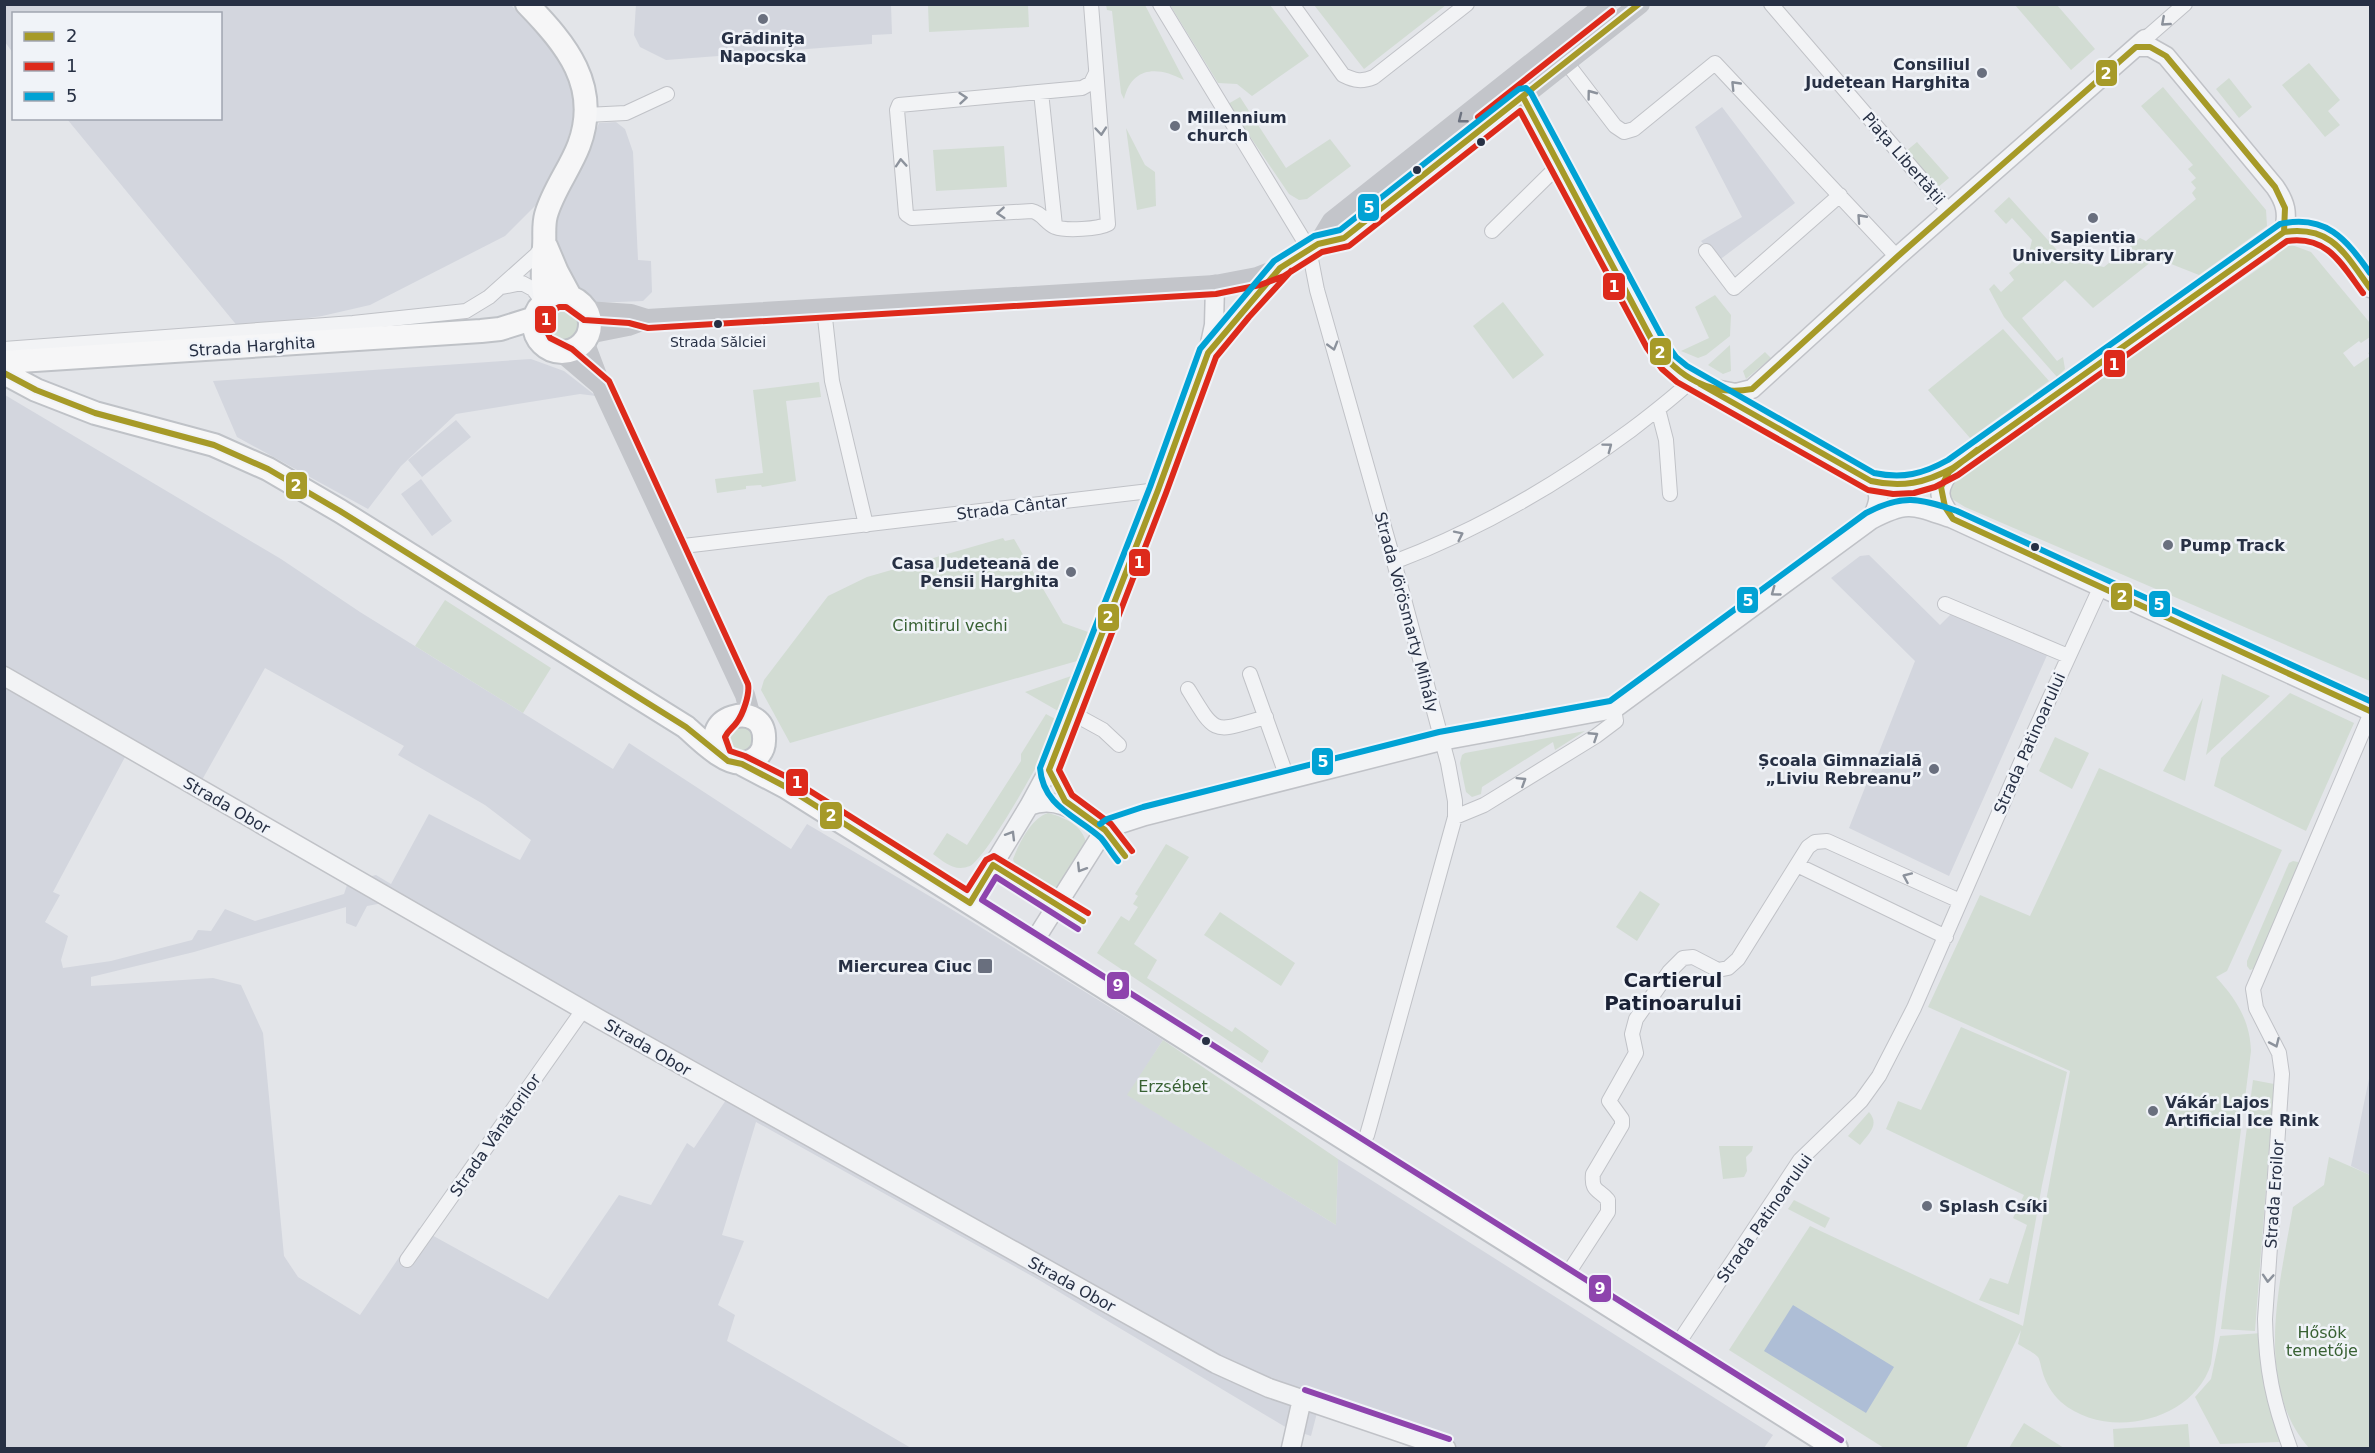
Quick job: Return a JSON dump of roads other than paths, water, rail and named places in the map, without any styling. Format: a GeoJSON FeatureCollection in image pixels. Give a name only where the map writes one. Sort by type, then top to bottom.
{"type":"FeatureCollection","features":[{"type":"Feature","properties":{"kind":"main road"},"geometry":{"type":"LineString","coordinates":[[527,4],[556,34],[574,62],[586,96],[586,115],[579,145],[546,215],[541,316],[548,349],[561,352],[574,350],[586,338],[647,319],[1215,285],[1243,281],[1280,268],[1313,247],[1344,238],[1640,4]]}},
{"type":"Feature","properties":{"kind":"main road"},"geometry":{"type":"LineString","coordinates":[[1313,247],[1332,221],[1606,4]]}},
{"type":"Feature","properties":{"kind":"main road"},"geometry":{"type":"LineString","coordinates":[[545,243],[556,272],[590,322],[586,338],[601,386],[745,695],[733,720],[716,742],[733,760]]}},
{"type":"Feature","properties":{"kind":"main road"},"geometry":{"type":"LineString","coordinates":[[541,316],[557,297],[647,319]]}},
{"type":"Feature","properties":{"kind":"main road","name":"Strada Harghita"},"geometry":{"type":"LineString","coordinates":[[4,362],[490,330],[541,316]]}},
{"type":"Feature","properties":{"kind":"main road"},"geometry":{"type":"LineString","coordinates":[[561,352],[601,386]]}},
{"type":"Feature","properties":{"kind":"main road"},"geometry":{"type":"LineString","coordinates":[[4,373],[36,390],[96,413],[214,445],[268,469],[340,511],[686,727],[733,760],[786,787],[1836,1449]]}},
{"type":"Feature","properties":{"kind":"main road"},"geometry":{"type":"LineString","coordinates":[[686,727],[733,720],[756,721],[764,733],[763,747],[755,758],[733,760]]}},
{"type":"Feature","properties":{"kind":"main road"},"geometry":{"type":"LineString","coordinates":[[763,747],[786,787]]}},
{"type":"Feature","properties":{"kind":"street"},"geometry":{"type":"LineString","coordinates":[[1090,4],[1096,73],[1108,222],[1106,225],[1082,228],[1054,226],[1043,216],[1032,211],[912,218],[907,215],[904,209],[897,110],[899,105],[1087,86],[1096,73]]}},
{"type":"Feature","properties":{"kind":"street"},"geometry":{"type":"LineString","coordinates":[[1160,4],[1313,247]]}},
{"type":"Feature","properties":{"kind":"street"},"geometry":{"type":"LineString","coordinates":[[1292,4],[1343,75],[1353,80],[1364,81],[1374,77],[1467,4]]}},
{"type":"Feature","properties":{"kind":"street","name":"Piața Libertății"},"geometry":{"type":"LineString","coordinates":[[1771,4],[1950,211],[2185,4]]}},
{"type":"Feature","properties":{"kind":"street"},"geometry":{"type":"LineString","coordinates":[[2141,43],[2166,56],[2275,187],[2283,198],[2287,211],[2284,232]]}},
{"type":"Feature","properties":{"kind":"street"},"geometry":{"type":"LineString","coordinates":[[1566,62],[1615,126],[1624,132],[1634,129],[1714,63],[1897,257]]}},
{"type":"Feature","properties":{"kind":"street"},"geometry":{"type":"LineString","coordinates":[[1041,92],[1054,226]]}},
{"type":"Feature","properties":{"kind":"street"},"geometry":{"type":"LineString","coordinates":[[586,115],[626,112],[667,94]]}},
{"type":"Feature","properties":{"kind":"street"},"geometry":{"type":"LineString","coordinates":[[1523,97],[1655,344],[1670,363],[1692,380],[1710,388],[1871,481],[1890,486],[1920,484],[1953,468],[2284,232],[2306,228],[2325,235],[2338,246],[2370,288]]}},
{"type":"Feature","properties":{"kind":"street"},"geometry":{"type":"LineString","coordinates":[[1492,231],[1558,166]]}},
{"type":"Feature","properties":{"kind":"street"},"geometry":{"type":"LineString","coordinates":[[1706,251],[1734,288],[1840,195]]}},
{"type":"Feature","properties":{"kind":"street"},"geometry":{"type":"LineString","coordinates":[[1710,388],[1736,393],[1752,389],[1950,211]]}},
{"type":"Feature","properties":{"kind":"street"},"geometry":{"type":"LineString","coordinates":[[4,349],[212,335],[432,315],[474,308],[536,255],[545,243]]}},
{"type":"Feature","properties":{"kind":"street","name":"Strada Vörösmarty Mihály"},"geometry":{"type":"LineString","coordinates":[[1313,247],[1317,290],[1394,562],[1455,801],[1455,817],[1371,1121],[1367,1135],[1358,1148]]}},
{"type":"Feature","properties":{"kind":"street"},"geometry":{"type":"LineString","coordinates":[[1208,353],[1280,268]]}},
{"type":"Feature","properties":{"kind":"street"},"geometry":{"type":"LineString","coordinates":[[495,291],[506,285],[522,283],[533,289],[541,316]]}},
{"type":"Feature","properties":{"kind":"street"},"geometry":{"type":"LineString","coordinates":[[970,903],[1049,770],[1072,713],[1208,353],[1215,316],[1215,285]]}},
{"type":"Feature","properties":{"kind":"street"},"geometry":{"type":"LineString","coordinates":[[824,309],[832,381],[866,525]]}},
{"type":"Feature","properties":{"kind":"street"},"geometry":{"type":"LineString","coordinates":[[1394,562],[1441,544],[1525,500],[1582,466],[1658,409],[1692,380]]}},
{"type":"Feature","properties":{"kind":"street"},"geometry":{"type":"LineString","coordinates":[[1752,389],[1757,408],[1766,420]]}},
{"type":"Feature","properties":{"kind":"street"},"geometry":{"type":"LineString","coordinates":[[1658,409],[1666,440],[1670,494]]}},
{"type":"Feature","properties":{"kind":"street"},"geometry":{"type":"LineString","coordinates":[[1953,468],[1942,482],[1940,491],[1942,502],[1953,519]]}},
{"type":"Feature","properties":{"kind":"street"},"geometry":{"type":"LineString","coordinates":[[1871,481],[1877,488],[1879,498],[1871,520]]}},
{"type":"Feature","properties":{"kind":"street","name":"Strada Cântar"},"geometry":{"type":"LineString","coordinates":[[675,548],[1158,490]]}},
{"type":"Feature","properties":{"kind":"street"},"geometry":{"type":"LineString","coordinates":[[1033,943],[1106,831],[1111,827],[1145,816],[1441,741],[1614,709],[1871,520],[1891,510],[1904,507],[1920,508],[1953,519],[2370,711]]}},
{"type":"Feature","properties":{"kind":"street","name":"Strada Patinoarului"},"geometry":{"type":"LineString","coordinates":[[1675,1348],[1800,1161],[1861,1101],[1879,1076],[1914,1008],[2068,656],[2101,586]]}},
{"type":"Feature","properties":{"kind":"street"},"geometry":{"type":"LineString","coordinates":[[1945,604],[2068,656]]}},
{"type":"Feature","properties":{"kind":"street"},"geometry":{"type":"LineString","coordinates":[[1250,674],[1288,780]]}},
{"type":"Feature","properties":{"kind":"street","name":"Strada Obor"},"geometry":{"type":"LineString","coordinates":[[4,676],[583,1010],[1216,1364],[1243,1378],[1446,1449]]}},
{"type":"Feature","properties":{"kind":"street"},"geometry":{"type":"LineString","coordinates":[[1188,689],[1206,720],[1216,728],[1225,729],[1266,717]]}},
{"type":"Feature","properties":{"kind":"street"},"geometry":{"type":"LineString","coordinates":[[1455,817],[1484,805],[1596,736],[1616,721],[1614,709]]}},
{"type":"Feature","properties":{"kind":"street"},"geometry":{"type":"LineString","coordinates":[[1072,713],[1103,730],[1119,745]]}},
{"type":"Feature","properties":{"kind":"street","name":"Strada Eroilor"},"geometry":{"type":"LineString","coordinates":[[2290,1449],[2278,1416],[2266,1357],[2265,1319],[2282,1074],[2279,1053],[2256,1008],[2253,989],[2370,716]]}},
{"type":"Feature","properties":{"kind":"street"},"geometry":{"type":"LineString","coordinates":[[1049,770],[1058,792],[1068,806]]}},
{"type":"Feature","properties":{"kind":"street"},"geometry":{"type":"LineString","coordinates":[[1029,806],[1050,801],[1068,806],[1106,831]]}},
{"type":"Feature","properties":{"kind":"street"},"geometry":{"type":"LineString","coordinates":[[1565,1278],[1608,1212],[1608,1200],[1595,1190],[1592,1183],[1593,1174],[1622,1125],[1622,1119],[1609,1101],[1636,1053],[1632,1034],[1636,1019],[1669,972],[1683,958],[1693,957],[1718,970],[1732,966],[1812,843],[1827,842],[1960,901]]}},
{"type":"Feature","properties":{"kind":"street"},"geometry":{"type":"LineString","coordinates":[[1797,865],[1946,937]]}},
{"type":"Feature","properties":{"kind":"street","name":"Strada Vânătorilor"},"geometry":{"type":"LineString","coordinates":[[407,1260],[583,1010]]}},
{"type":"Feature","properties":{"kind":"street"},"geometry":{"type":"LineString","coordinates":[[1291,1449],[1302,1399]]}},
{"type":"Feature","properties":{"kind":"water"},"geometry":{"type":"Polygon","coordinates":[[[1793,1305],[1894,1367],[1866,1413],[1764,1351],[1793,1305]]]}},
{"type":"Feature","properties":{"kind":"place","name":"Grădiniţa Napocska"},"geometry":{"type":"Point","coordinates":[763,19]}},
{"type":"Feature","properties":{"kind":"place","name":"Consiliul Județean Harghita"},"geometry":{"type":"Point","coordinates":[1982,73]}},
{"type":"Feature","properties":{"kind":"place","name":"Millennium church"},"geometry":{"type":"Point","coordinates":[1175,126]}},
{"type":"Feature","properties":{"kind":"place","name":"Sapientia University Library"},"geometry":{"type":"Point","coordinates":[2093,218]}},
{"type":"Feature","properties":{"kind":"place","name":"Strada Sălciei"},"geometry":{"type":"Point","coordinates":[718,324]}},
{"type":"Feature","properties":{"kind":"place","name":"Pump Track"},"geometry":{"type":"Point","coordinates":[2168,545]}},
{"type":"Feature","properties":{"kind":"place","name":"Casa Județeană de Pensii Harghita"},"geometry":{"type":"Point","coordinates":[1071,572]}},
{"type":"Feature","properties":{"kind":"place","name":"Școala Gimnazială „Liviu Rebreanu”"},"geometry":{"type":"Point","coordinates":[1934,769]}},
{"type":"Feature","properties":{"kind":"place","name":"Miercurea Ciuc"},"geometry":{"type":"Point","coordinates":[985,966]}},
{"type":"Feature","properties":{"kind":"place","name":"Vákár Lajos Artificial Ice Rink"},"geometry":{"type":"Point","coordinates":[2153,1111]}},
{"type":"Feature","properties":{"kind":"place","name":"Splash Csíki"},"geometry":{"type":"Point","coordinates":[1927,1206]}},
{"type":"Feature","properties":{"kind":"district","name":"Cartierul Patinoarului"},"geometry":{"type":"Point","coordinates":[1673,992]}},
{"type":"Feature","properties":{"kind":"park label","name":"Cimitirul vechi"},"geometry":{"type":"Point","coordinates":[950,625]}},
{"type":"Feature","properties":{"kind":"park label","name":"Erzsébet"},"geometry":{"type":"Point","coordinates":[1173,1086]}},
{"type":"Feature","properties":{"kind":"park label","name":"Hősök temetője"},"geometry":{"type":"Point","coordinates":[2322,1341]}}]}
